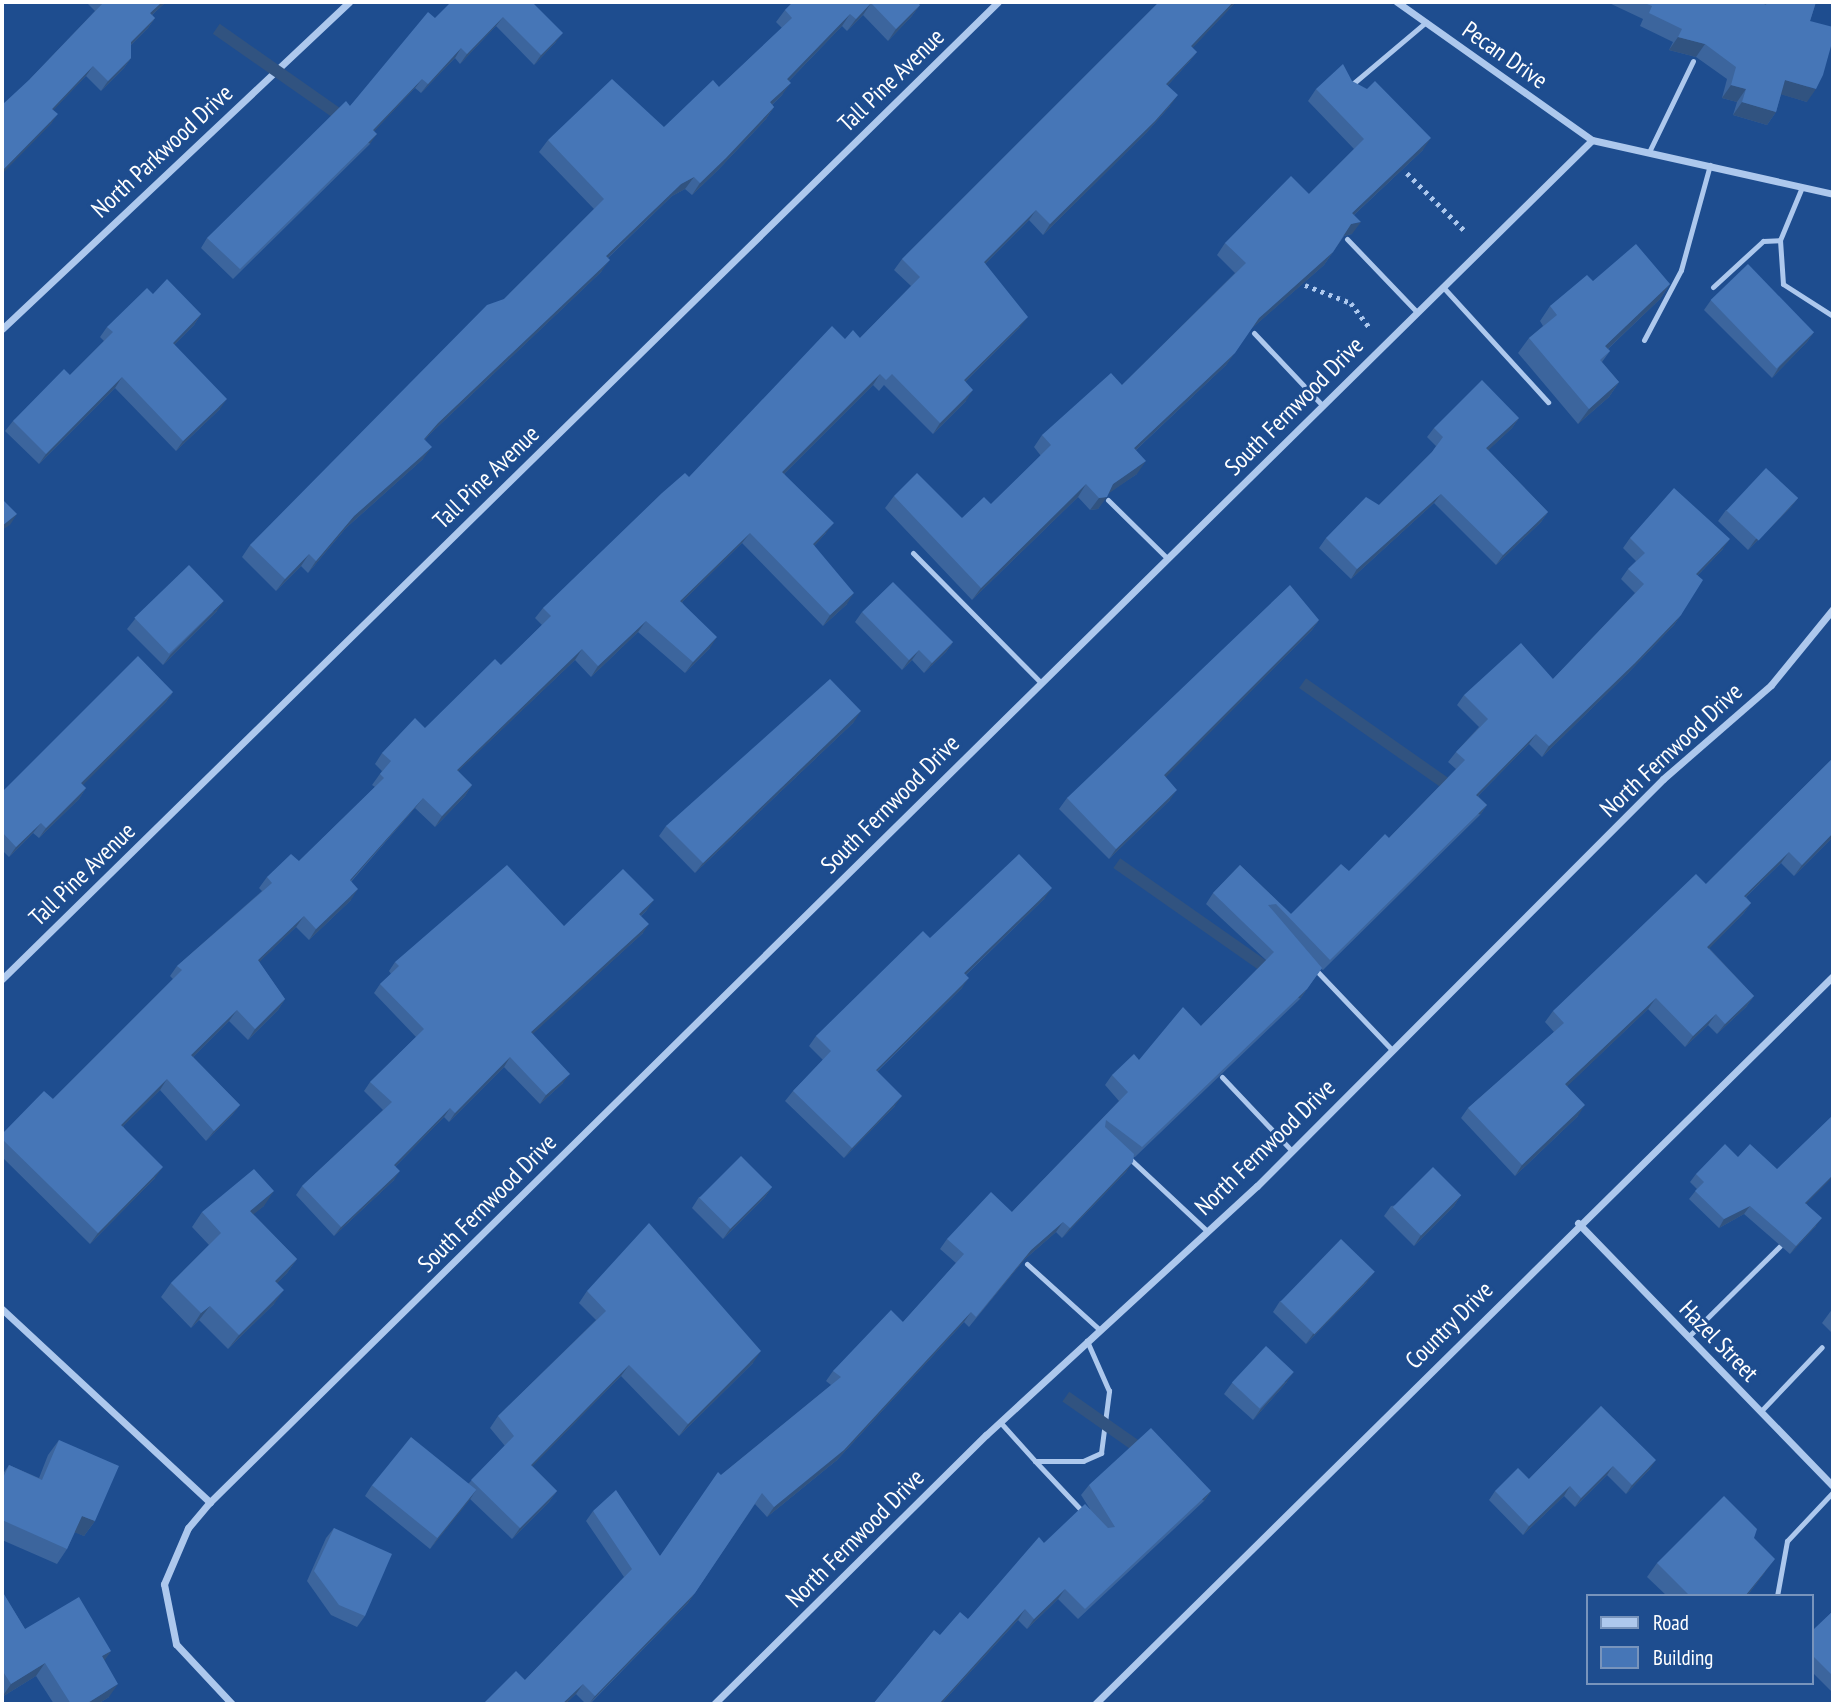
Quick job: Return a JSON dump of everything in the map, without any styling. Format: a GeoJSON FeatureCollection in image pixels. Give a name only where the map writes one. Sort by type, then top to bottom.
{"type":"FeatureCollection","features":[{"type":"Feature","properties":{"kind":"street","name":"North Parkwood Drive"},"geometry":{"type":"LineString","coordinates":[[2,329],[349,2]]}},
{"type":"Feature","properties":{"kind":"street","name":"Tall Pine Avenue"},"geometry":{"type":"LineString","coordinates":[[2,979],[998,2]]}},
{"type":"Feature","properties":{"kind":"street","name":"Pecan Drive"},"geometry":{"type":"LineString","coordinates":[[1397,2],[1592,140]]}},
{"type":"Feature","properties":{"kind":"street"},"geometry":{"type":"LineString","coordinates":[[1592,140],[1833,194]]}},
{"type":"Feature","properties":{"kind":"street","name":"South Fernwood Drive"},"geometry":{"type":"LineString","coordinates":[[232,1704],[176,1644],[164,1584],[188,1528],[210,1502],[1592,140]]}},
{"type":"Feature","properties":{"kind":"street","name":"North Fernwood Drive"},"geometry":{"type":"LineString","coordinates":[[714,1704],[1000,1422],[1292,1151],[1663,779],[1771,685],[1833,609]]}},
{"type":"Feature","properties":{"kind":"street","name":"Country Drive"},"geometry":{"type":"LineString","coordinates":[[1095,1704],[1578,1223],[1833,975]]}},
{"type":"Feature","properties":{"kind":"street","name":"Hazel Street"},"geometry":{"type":"LineString","coordinates":[[1578,1223],[1760,1411],[1832,1481]]}},
{"type":"Feature","properties":{"kind":"street"},"geometry":{"type":"LineString","coordinates":[[2,1309],[210,1502]]}},
{"type":"Feature","properties":{"kind":"lane"},"geometry":{"type":"LineString","coordinates":[[1347,89],[1426,22]]}},
{"type":"Feature","properties":{"kind":"lane"},"geometry":{"type":"LineString","coordinates":[[1649,152],[1693,61]]}},
{"type":"Feature","properties":{"kind":"lane"},"geometry":{"type":"LineString","coordinates":[[1644,340],[1681,270],[1710,165]]}},
{"type":"Feature","properties":{"kind":"lane"},"geometry":{"type":"LineString","coordinates":[[1802,187],[1780,240],[1783,284],[1833,316]]}},
{"type":"Feature","properties":{"kind":"lane"},"geometry":{"type":"LineString","coordinates":[[1347,239],[1417,312]]}},
{"type":"Feature","properties":{"kind":"lane"},"geometry":{"type":"LineString","coordinates":[[1713,287],[1763,241],[1780,240]]}},
{"type":"Feature","properties":{"kind":"lane"},"geometry":{"type":"LineString","coordinates":[[1443,287],[1548,402]]}},
{"type":"Feature","properties":{"kind":"lane"},"geometry":{"type":"LineString","coordinates":[[1254,333],[1322,405]]}},
{"type":"Feature","properties":{"kind":"lane"},"geometry":{"type":"LineString","coordinates":[[1108,500],[1167,558]]}},
{"type":"Feature","properties":{"kind":"lane"},"geometry":{"type":"LineString","coordinates":[[913,552],[1041,682]]}},
{"type":"Feature","properties":{"kind":"lane"},"geometry":{"type":"LineString","coordinates":[[1302,956],[1392,1050]]}},
{"type":"Feature","properties":{"kind":"lane"},"geometry":{"type":"LineString","coordinates":[[1222,1077],[1292,1151]]}},
{"type":"Feature","properties":{"kind":"lane"},"geometry":{"type":"LineString","coordinates":[[1121,1151],[1206,1230]]}},
{"type":"Feature","properties":{"kind":"lane"},"geometry":{"type":"LineString","coordinates":[[1688,1337],[1780,1246]]}},
{"type":"Feature","properties":{"kind":"lane"},"geometry":{"type":"LineString","coordinates":[[1027,1264],[1099,1329]]}},
{"type":"Feature","properties":{"kind":"lane"},"geometry":{"type":"LineString","coordinates":[[1035,1461],[1083,1461],[1101,1453],[1110,1391],[1087,1341]]}},
{"type":"Feature","properties":{"kind":"lane"},"geometry":{"type":"LineString","coordinates":[[1760,1411],[1822,1347]]}},
{"type":"Feature","properties":{"kind":"lane"},"geometry":{"type":"LineString","coordinates":[[1000,1422],[1087,1516]]}},
{"type":"Feature","properties":{"kind":"lane"},"geometry":{"type":"LineString","coordinates":[[1777,1594],[1787,1541],[1833,1492]]}},
{"type":"Feature","properties":{"kind":"path"},"geometry":{"type":"LineString","coordinates":[[1408,173],[1482,248]]}},
{"type":"Feature","properties":{"kind":"path"},"geometry":{"type":"LineString","coordinates":[[1305,285],[1351,303],[1383,345]]}},
{"type":"Feature","properties":{"kind":"building"},"geometry":{"type":"Polygon","coordinates":[[[102,2],[162,2],[150,13],[155,18],[131,42],[131,58],[108,81],[93,66],[52,109],[58,114],[2,171],[2,105],[102,2]]]}},
{"type":"Feature","properties":{"kind":"building"},"geometry":{"type":"Polygon","coordinates":[[[451,2],[532,2],[563,33],[541,55],[503,17],[467,54],[461,48],[428,84],[422,79],[373,130],[377,134],[240,269],[207,238],[346,101],[350,106],[428,12],[435,18],[451,2]]]}},
{"type":"Feature","properties":{"kind":"building"},"geometry":{"type":"Polygon","coordinates":[[[793,2],[917,2],[920,5],[896,29],[871,3],[856,19],[850,14],[787,79],[791,83],[770,102],[774,107],[726,158],[700,183],[694,177],[681,184],[606,256],[610,260],[438,423],[424,439],[432,447],[354,516],[316,561],[309,554],[285,579],[250,545],[487,305],[504,299],[604,199],[548,140],[612,79],[664,127],[713,80],[719,87],[792,18],[785,10],[793,2]]]}},
{"type":"Feature","properties":{"kind":"building"},"geometry":{"type":"Polygon","coordinates":[[[1159,2],[1233,2],[1191,46],[1197,52],[1166,84],[1178,95],[1155,121],[1050,224],[1036,210],[984,262],[1028,317],[964,380],[973,390],[940,423],[892,374],[886,380],[880,374],[782,472],[834,523],[813,544],[854,593],[830,615],[750,533],[680,601],[717,637],[693,662],[646,621],[598,666],[582,649],[457,770],[472,785],[442,816],[423,798],[350,880],[358,889],[316,929],[304,916],[258,960],[285,999],[255,1029],[237,1010],[191,1055],[240,1105],[214,1131],[167,1079],[121,1125],[163,1167],[98,1233],[2,1139],[2,1134],[44,1091],[53,1099],[182,970],[177,966],[272,883],[267,877],[291,854],[299,861],[384,778],[380,774],[391,761],[382,753],[415,718],[425,728],[495,659],[501,665],[551,616],[543,608],[662,493],[685,473],[689,477],[832,326],[845,339],[853,330],[860,338],[920,277],[902,259],[1159,2]]]}},
{"type":"Feature","properties":{"kind":"building"},"geometry":{"type":"Polygon","coordinates":[[[1642,2],[1759,2],[1766,5],[1767,2],[1816,2],[1810,21],[1833,27],[1833,39],[1823,75],[1816,89],[1785,80],[1776,112],[1742,102],[1746,89],[1731,85],[1736,67],[1705,44],[1678,37],[1682,29],[1649,13],[1652,6],[1642,2]]]}},
{"type":"Feature","properties":{"kind":"building"},"geometry":{"type":"Polygon","coordinates":[[[1343,64],[1352,81],[1367,89],[1375,81],[1431,138],[1352,213],[1361,222],[1351,224],[1333,252],[1259,318],[1235,353],[1134,448],[1146,461],[1113,484],[1107,497],[1099,498],[1086,484],[981,588],[894,496],[917,473],[962,518],[984,497],[991,504],[1051,445],[1042,435],[1111,373],[1122,385],[1246,263],[1225,243],[1291,176],[1309,194],[1364,139],[1316,89],[1343,64]]]}},
{"type":"Feature","properties":{"kind":"building"},"geometry":{"type":"Polygon","coordinates":[[[1636,244],[1670,284],[1605,346],[1610,351],[1600,360],[1619,382],[1589,409],[1529,338],[1557,315],[1550,306],[1587,275],[1593,281],[1636,244]]]}},
{"type":"Feature","properties":{"kind":"building"},"geometry":{"type":"Polygon","coordinates":[[[1748,264],[1814,332],[1777,368],[1711,300],[1748,264]]]}},
{"type":"Feature","properties":{"kind":"building"},"geometry":{"type":"Polygon","coordinates":[[[167,279],[201,314],[173,343],[227,399],[183,441],[122,377],[46,454],[13,421],[64,369],[70,375],[113,332],[107,327],[147,288],[153,294],[167,279]]]}},
{"type":"Feature","properties":{"kind":"building"},"geometry":{"type":"Polygon","coordinates":[[[1482,380],[1519,418],[1486,448],[1548,512],[1503,555],[1441,494],[1357,569],[1326,538],[1366,497],[1379,505],[1432,452],[1443,437],[1434,428],[1482,380]]]}},
{"type":"Feature","properties":{"kind":"building"},"geometry":{"type":"Polygon","coordinates":[[[1766,468],[1798,498],[1759,540],[1726,510],[1766,468]]]}},
{"type":"Feature","properties":{"kind":"building"},"geometry":{"type":"Polygon","coordinates":[[[1674,488],[1730,539],[1696,574],[1703,580],[1681,615],[1635,663],[1549,746],[1536,734],[1476,795],[1487,805],[1330,960],[1276,904],[1268,905],[1322,968],[1307,989],[1142,1147],[1106,1120],[1105,1127],[1134,1154],[1133,1162],[1070,1228],[1063,1222],[1031,1250],[976,1317],[971,1312],[844,1450],[774,1507],[762,1493],[695,1593],[595,1696],[583,1684],[562,1704],[483,1704],[516,1671],[525,1680],[632,1569],[593,1511],[616,1490],[660,1556],[718,1472],[721,1475],[841,1377],[833,1371],[891,1310],[903,1322],[964,1254],[947,1239],[991,1192],[1012,1212],[1128,1092],[1112,1075],[1134,1054],[1139,1060],[1183,1007],[1201,1026],[1274,952],[1213,893],[1240,865],[1291,914],[1341,864],[1349,871],[1385,834],[1389,838],[1465,760],[1456,752],[1488,719],[1464,695],[1521,643],[1553,679],[1644,584],[1628,569],[1645,553],[1630,538],[1674,488]]]}},
{"type":"Feature","properties":{"kind":"building"},"geometry":{"type":"Polygon","coordinates":[[[2,499],[17,514],[2,526],[2,499]]]}},
{"type":"Feature","properties":{"kind":"building"},"geometry":{"type":"Polygon","coordinates":[[[189,565],[224,601],[169,654],[134,618],[189,565]]]}},
{"type":"Feature","properties":{"kind":"building"},"geometry":{"type":"Polygon","coordinates":[[[893,582],[953,642],[932,663],[919,650],[909,660],[862,612],[893,582]]]}},
{"type":"Feature","properties":{"kind":"building"},"geometry":{"type":"Polygon","coordinates":[[[1290,585],[1319,620],[1164,775],[1177,790],[1116,849],[1067,798],[1290,585]]]}},
{"type":"Feature","properties":{"kind":"building"},"geometry":{"type":"Polygon","coordinates":[[[138,656],[173,692],[81,783],[86,788],[46,828],[41,823],[16,847],[2,832],[2,792],[138,656]]]}},
{"type":"Feature","properties":{"kind":"building"},"geometry":{"type":"Polygon","coordinates":[[[830,679],[861,711],[703,863],[666,826],[830,679]]]}},
{"type":"Feature","properties":{"kind":"building"},"geometry":{"type":"Polygon","coordinates":[[[1833,758],[1833,833],[1802,865],[1789,852],[1744,896],[1751,903],[1707,947],[1754,996],[1725,1024],[1716,1014],[1693,1036],[1656,998],[1565,1084],[1585,1105],[1522,1165],[1468,1108],[1564,1023],[1553,1011],[1696,874],[1706,884],[1833,758]]]}},
{"type":"Feature","properties":{"kind":"building"},"geometry":{"type":"Polygon","coordinates":[[[1019,854],[1052,888],[964,973],[969,978],[876,1070],[902,1096],[852,1148],[793,1091],[831,1051],[816,1036],[923,931],[930,938],[1019,854]]]}},
{"type":"Feature","properties":{"kind":"building"},"geometry":{"type":"Polygon","coordinates":[[[507,865],[564,926],[623,869],[654,900],[639,914],[649,924],[531,1032],[570,1074],[546,1095],[510,1057],[455,1113],[450,1108],[394,1165],[400,1171],[341,1227],[302,1186],[392,1102],[370,1082],[424,1029],[380,984],[399,966],[395,962],[507,865]]]}},
{"type":"Feature","properties":{"kind":"building"},"geometry":{"type":"Polygon","coordinates":[[[1833,1115],[1833,1175],[1805,1203],[1822,1218],[1796,1246],[1750,1206],[1724,1219],[1695,1191],[1704,1182],[1696,1174],[1725,1144],[1738,1157],[1750,1144],[1777,1169],[1833,1115]]]}},
{"type":"Feature","properties":{"kind":"building"},"geometry":{"type":"Polygon","coordinates":[[[741,1156],[772,1187],[730,1229],[699,1198],[741,1156]]]}},
{"type":"Feature","properties":{"kind":"building"},"geometry":{"type":"Polygon","coordinates":[[[1433,1167],[1461,1195],[1421,1236],[1393,1207],[1433,1167]]]}},
{"type":"Feature","properties":{"kind":"building"},"geometry":{"type":"Polygon","coordinates":[[[254,1169],[274,1191],[250,1211],[297,1259],[275,1281],[284,1290],[239,1335],[210,1306],[201,1313],[171,1283],[221,1233],[202,1212],[254,1169]]]}},
{"type":"Feature","properties":{"kind":"building"},"geometry":{"type":"Polygon","coordinates":[[[649,1223],[761,1351],[688,1424],[629,1365],[531,1465],[557,1491],[520,1528],[471,1480],[514,1436],[498,1416],[606,1311],[587,1291],[649,1223]]]}},
{"type":"Feature","properties":{"kind":"building"},"geometry":{"type":"Polygon","coordinates":[[[1341,1239],[1375,1272],[1314,1334],[1281,1302],[1341,1239]]]}},
{"type":"Feature","properties":{"kind":"building"},"geometry":{"type":"Polygon","coordinates":[[[1266,1346],[1294,1372],[1260,1408],[1232,1383],[1266,1346]]]}},
{"type":"Feature","properties":{"kind":"building"},"geometry":{"type":"Polygon","coordinates":[[[1601,1406],[1656,1460],[1632,1485],[1613,1466],[1581,1498],[1570,1486],[1529,1526],[1495,1491],[1518,1468],[1529,1479],[1601,1406]]]}},
{"type":"Feature","properties":{"kind":"building"},"geometry":{"type":"Polygon","coordinates":[[[1151,1428],[1211,1491],[1085,1609],[1065,1589],[1034,1619],[1025,1609],[939,1704],[873,1704],[934,1630],[940,1635],[960,1612],[968,1619],[1039,1537],[1044,1543],[1085,1504],[1108,1528],[1115,1527],[1089,1485],[1151,1428]]]}},
{"type":"Feature","properties":{"kind":"building"},"geometry":{"type":"Polygon","coordinates":[[[411,1437],[476,1490],[437,1538],[372,1485],[411,1437]]]}},
{"type":"Feature","properties":{"kind":"building"},"geometry":{"type":"Polygon","coordinates":[[[59,1440],[119,1466],[95,1521],[82,1516],[67,1549],[2,1520],[2,1480],[9,1465],[42,1480],[59,1440]]]}},
{"type":"Feature","properties":{"kind":"building"},"geometry":{"type":"Polygon","coordinates":[[[1724,1496],[1757,1529],[1754,1538],[1775,1559],[1747,1594],[1688,1594],[1657,1563],[1724,1496]]]}},
{"type":"Feature","properties":{"kind":"building"},"geometry":{"type":"Polygon","coordinates":[[[334,1528],[392,1554],[365,1616],[339,1605],[314,1571],[334,1528]]]}},
{"type":"Feature","properties":{"kind":"building"},"geometry":{"type":"Polygon","coordinates":[[[2,1591],[25,1629],[79,1597],[111,1651],[102,1656],[118,1684],[86,1704],[71,1704],[45,1663],[11,1684],[2,1670],[2,1591]]]}},
{"type":"Feature","properties":{"kind":"building"},"geometry":{"type":"Polygon","coordinates":[[[1833,1611],[1833,1676],[1814,1657],[1814,1629],[1833,1611]]]}}]}
